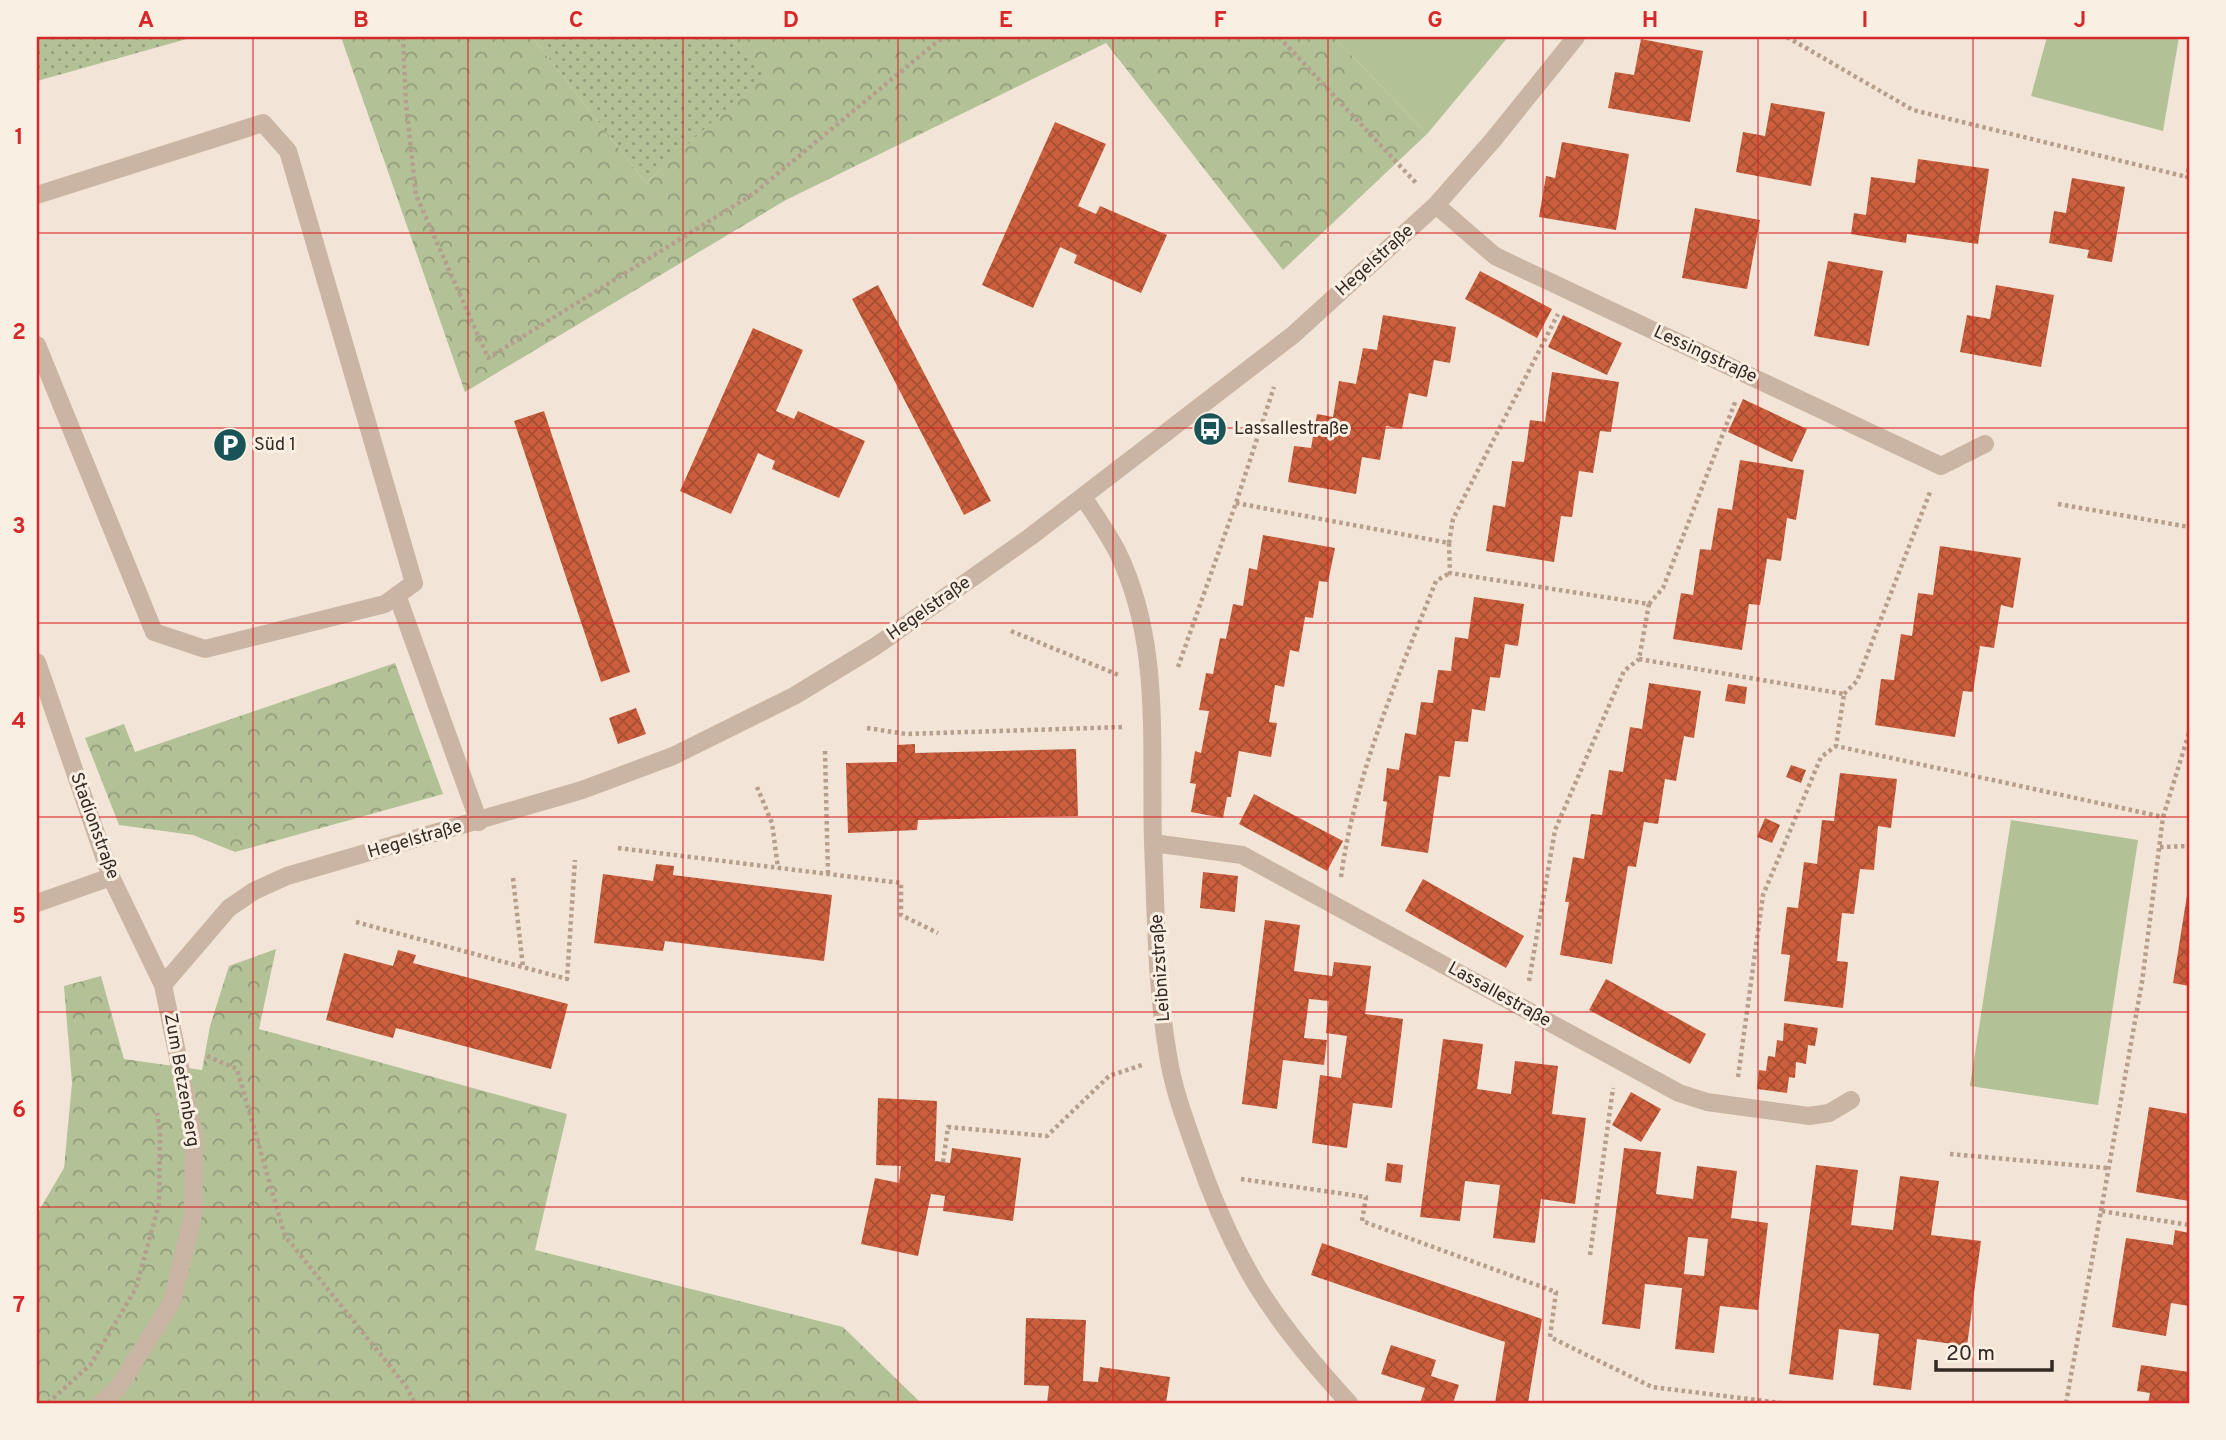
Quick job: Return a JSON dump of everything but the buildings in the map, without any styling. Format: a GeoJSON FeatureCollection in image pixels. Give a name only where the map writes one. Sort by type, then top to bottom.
{"type":"FeatureCollection","features":[{"type":"Feature","properties":{"kind":"street","name":"Hegelstraße"},"geometry":{"type":"LineString","coordinates":[[163,985],[229,908],[254,891],[287,876],[582,790],[673,756],[794,696],[876,646],[1083,497],[1293,335],[1436,205],[1502,130],[1576,37]]}},
{"type":"Feature","properties":{"kind":"street"},"geometry":{"type":"LineString","coordinates":[[37,195],[263,123],[288,150],[414,583],[385,604],[205,649],[154,632],[37,345]]}},
{"type":"Feature","properties":{"kind":"street","name":"Lessingstraße"},"geometry":{"type":"LineString","coordinates":[[1436,205],[1495,256],[1941,466],[1985,444]]}},
{"type":"Feature","properties":{"kind":"street","name":"Leibnizstraße"},"geometry":{"type":"LineString","coordinates":[[1083,497],[1117,552],[1145,639],[1151,689],[1153,843],[1161,998],[1168,1056],[1183,1115],[1227,1228],[1258,1287],[1288,1330],[1349,1403]]}},
{"type":"Feature","properties":{"kind":"street"},"geometry":{"type":"LineString","coordinates":[[397,595],[479,822]]}},
{"type":"Feature","properties":{"kind":"street","name":"Stadionstraße"},"geometry":{"type":"LineString","coordinates":[[37,662],[111,877],[163,985]]}},
{"type":"Feature","properties":{"kind":"street","name":"Lassallestraße"},"geometry":{"type":"LineString","coordinates":[[1153,843],[1242,855],[1679,1093],[1707,1102],[1809,1116],[1829,1113],[1851,1100]]}},
{"type":"Feature","properties":{"kind":"street"},"geometry":{"type":"LineString","coordinates":[[37,904],[111,877]]}},
{"type":"Feature","properties":{"kind":"street","name":"Zum Betzenberg"},"geometry":{"type":"LineString","coordinates":[[102,1403],[118,1388],[172,1302],[193,1215],[194,1135],[163,985]]}},
{"type":"Feature","properties":{"kind":"path"},"geometry":{"type":"LineString","coordinates":[[403,37],[406,104],[416,195],[488,358],[753,194],[938,41],[948,37]]}},
{"type":"Feature","properties":{"kind":"path"},"geometry":{"type":"LineString","coordinates":[[1279,37],[1418,185]]}},
{"type":"Feature","properties":{"kind":"path"},"geometry":{"type":"LineString","coordinates":[[1787,37],[1913,110],[2188,177],[2189,166]]}},
{"type":"Feature","properties":{"kind":"path"},"geometry":{"type":"LineString","coordinates":[[1450,573],[1449,543],[1453,519],[1563,304]]}},
{"type":"Feature","properties":{"kind":"path"},"geometry":{"type":"LineString","coordinates":[[1173,679],[1236,503],[1275,383]]}},
{"type":"Feature","properties":{"kind":"path","name":"Lessingstraße"},"geometry":{"type":"LineString","coordinates":[[1649,604],[1663,588],[1740,389]]}},
{"type":"Feature","properties":{"kind":"path"},"geometry":{"type":"LineString","coordinates":[[1740,1066],[1763,895],[1821,757],[1836,746],[1844,694],[1857,681],[1934,482]]}},
{"type":"Feature","properties":{"kind":"path"},"geometry":{"type":"LineString","coordinates":[[1236,503],[1449,543]]}},
{"type":"Feature","properties":{"kind":"path"},"geometry":{"type":"LineString","coordinates":[[2058,504],[2189,527]]}},
{"type":"Feature","properties":{"kind":"path"},"geometry":{"type":"LineString","coordinates":[[1339,887],[1346,837],[1381,719],[1436,582],[1450,573],[1649,604],[1639,659],[1844,694]]}},
{"type":"Feature","properties":{"kind":"path"},"geometry":{"type":"LineString","coordinates":[[1011,631],[1121,676]]}},
{"type":"Feature","properties":{"kind":"path","name":"Lassallestraße"},"geometry":{"type":"LineString","coordinates":[[1528,990],[1555,830],[1624,671],[1639,659]]}},
{"type":"Feature","properties":{"kind":"path"},"geometry":{"type":"LineString","coordinates":[[867,728],[906,734],[1123,727]]}},
{"type":"Feature","properties":{"kind":"path"},"geometry":{"type":"LineString","coordinates":[[2066,1403],[2142,982],[2163,817],[2189,733]]}},
{"type":"Feature","properties":{"kind":"path"},"geometry":{"type":"LineString","coordinates":[[1836,746],[2163,817]]}},
{"type":"Feature","properties":{"kind":"path"},"geometry":{"type":"LineString","coordinates":[[825,751],[828,874]]}},
{"type":"Feature","properties":{"kind":"path"},"geometry":{"type":"LineString","coordinates":[[757,787],[772,823],[778,868]]}},
{"type":"Feature","properties":{"kind":"path"},"geometry":{"type":"LineString","coordinates":[[2160,847],[2189,846]]}},
{"type":"Feature","properties":{"kind":"path"},"geometry":{"type":"LineString","coordinates":[[618,848],[901,883],[901,915],[939,933]]}},
{"type":"Feature","properties":{"kind":"path"},"geometry":{"type":"LineString","coordinates":[[356,922],[567,979],[575,860]]}},
{"type":"Feature","properties":{"kind":"path"},"geometry":{"type":"LineString","coordinates":[[513,878],[523,967]]}},
{"type":"Feature","properties":{"kind":"path"},"geometry":{"type":"LineString","coordinates":[[198,1053],[237,1069],[285,1236],[407,1386],[415,1403]]}},
{"type":"Feature","properties":{"kind":"path"},"geometry":{"type":"LineString","coordinates":[[943,1162],[948,1127],[1046,1136],[1109,1076],[1146,1063]]}},
{"type":"Feature","properties":{"kind":"path"},"geometry":{"type":"LineString","coordinates":[[1590,1255],[1615,1077]]}},
{"type":"Feature","properties":{"kind":"path"},"geometry":{"type":"LineString","coordinates":[[48,1403],[91,1364],[136,1288],[159,1205],[160,1134],[157,1109]]}},
{"type":"Feature","properties":{"kind":"path"},"geometry":{"type":"LineString","coordinates":[[1950,1154],[2107,1168]]}},
{"type":"Feature","properties":{"kind":"path"},"geometry":{"type":"LineString","coordinates":[[1241,1179],[1366,1197],[1362,1221],[1556,1292],[1550,1337],[1651,1387],[1781,1403]]}},
{"type":"Feature","properties":{"kind":"path"},"geometry":{"type":"LineString","coordinates":[[2101,1211],[2189,1225]]}},
{"type":"Feature","properties":{"kind":"green space"},"geometry":{"type":"Polygon","coordinates":[[[37,37],[194,37],[37,81],[37,37]]]}},
{"type":"Feature","properties":{"kind":"green space"},"geometry":{"type":"Polygon","coordinates":[[[341,37],[532,37],[646,183],[767,71],[728,37],[1334,37],[1427,134],[1283,270],[1106,43],[786,200],[465,392],[341,37]]]}},
{"type":"Feature","properties":{"kind":"green space"},"geometry":{"type":"Polygon","coordinates":[[[532,37],[728,37],[768,71],[646,183],[532,37]]]}},
{"type":"Feature","properties":{"kind":"green space"},"geometry":{"type":"Polygon","coordinates":[[[1334,37],[1508,37],[1427,134],[1334,37]]]}},
{"type":"Feature","properties":{"kind":"green space"},"geometry":{"type":"Polygon","coordinates":[[[2047,37],[2179,37],[2163,131],[2031,96],[2047,37]]]}},
{"type":"Feature","properties":{"kind":"green space"},"geometry":{"type":"Polygon","coordinates":[[[395,663],[443,794],[235,852],[193,835],[119,825],[85,738],[124,724],[135,752],[395,663]]]}},
{"type":"Feature","properties":{"kind":"green space"},"geometry":{"type":"Polygon","coordinates":[[[2011,820],[2138,840],[2098,1105],[1970,1086],[2011,820]]]}},
{"type":"Feature","properties":{"kind":"green space"},"geometry":{"type":"Polygon","coordinates":[[[276,949],[259,1029],[567,1114],[535,1250],[843,1327],[921,1403],[37,1403],[37,1214],[64,1168],[72,1083],[64,986],[101,976],[124,1059],[202,1070],[210,1026],[229,966],[276,949]]]}},
{"type":"Feature","properties":{"kind":"place","name":"Lassallestraße"},"geometry":{"type":"Point","coordinates":[1210,429]}},
{"type":"Feature","properties":{"kind":"place","name":"Süd 1"},"geometry":{"type":"Point","coordinates":[230,445]}}]}
